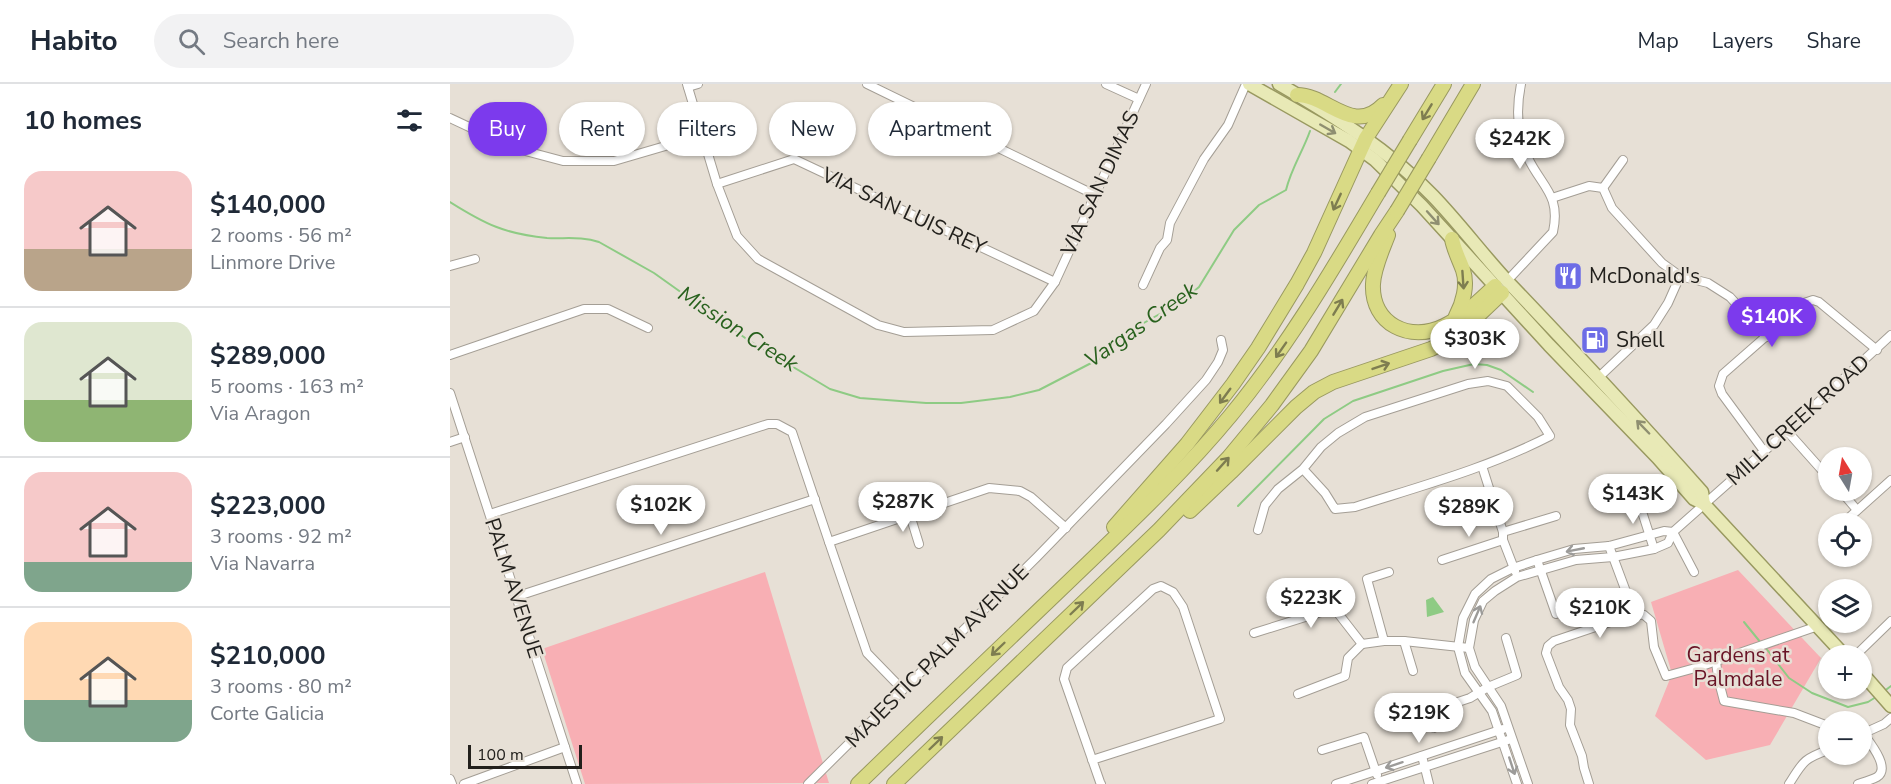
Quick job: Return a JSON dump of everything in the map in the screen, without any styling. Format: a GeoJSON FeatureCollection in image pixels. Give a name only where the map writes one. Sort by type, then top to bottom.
{"type":"FeatureCollection","features":[{"type":"Feature","properties":{"kind":"highway"},"geometry":{"type":"LineString","coordinates":[[858,784],[1163,490],[1235,410],[1299,324],[1444,84]]}},
{"type":"Feature","properties":{"kind":"highway"},"geometry":{"type":"LineString","coordinates":[[894,784],[1123,565],[1206,482],[1272,405],[1320,337],[1473,84]]}},
{"type":"Feature","properties":{"kind":"highway"},"geometry":{"type":"LineString","coordinates":[[1040,609],[1166,470],[1258,348],[1314,253],[1363,143],[1399,87]]}},
{"type":"Feature","properties":{"kind":"highway"},"geometry":{"type":"LineString","coordinates":[[1298,95],[1309,96],[1336,110],[1359,117],[1375,112],[1399,87]]}},
{"type":"Feature","properties":{"kind":"highway"},"geometry":{"type":"LineString","coordinates":[[1397,211],[1375,270],[1373,282],[1373,294],[1382,315],[1391,325],[1405,332],[1416,334],[1431,331],[1453,321],[1501,286]]}},
{"type":"Feature","properties":{"kind":"highway"},"geometry":{"type":"LineString","coordinates":[[1452,239],[1454,250],[1464,272],[1465,284],[1461,306],[1453,321]]}},
{"type":"Feature","properties":{"kind":"highway"},"geometry":{"type":"LineString","coordinates":[[1123,565],[1212,491],[1296,406],[1314,392],[1333,382],[1431,349],[1448,341],[1462,330],[1501,286]]}},
{"type":"Feature","properties":{"kind":"main road"},"geometry":{"type":"LineString","coordinates":[[1247,84],[1363,143],[1381,149],[1432,195],[1549,345],[1658,458],[1694,499],[1704,504],[1818,626]]}},
{"type":"Feature","properties":{"kind":"main road"},"geometry":{"type":"LineString","coordinates":[[1279,84],[1298,95],[1363,143],[1375,160],[1452,239],[1599,377],[1702,492],[1704,504]]}},
{"type":"Feature","properties":{"kind":"main road"},"geometry":{"type":"LineString","coordinates":[[1824,633],[1835,645]]}},
{"type":"Feature","properties":{"kind":"main road"},"geometry":{"type":"LineString","coordinates":[[1872,684],[1889,704]]}},
{"type":"Feature","properties":{"kind":"street"},"geometry":{"type":"LineString","coordinates":[[687,86],[698,84]]}},
{"type":"Feature","properties":{"kind":"street"},"geometry":{"type":"LineString","coordinates":[[867,84],[1095,195]]}},
{"type":"Feature","properties":{"kind":"street"},"geometry":{"type":"LineString","coordinates":[[1106,84],[1139,99]]}},
{"type":"Feature","properties":{"kind":"street","name":"VIA SAN DIMAS"},"geometry":{"type":"LineString","coordinates":[[709,156],[737,236],[758,260],[878,325],[904,332],[993,330],[1034,311],[1055,282],[1146,84]]}},
{"type":"Feature","properties":{"kind":"street"},"geometry":{"type":"LineString","coordinates":[[1143,285],[1160,248],[1167,240],[1170,223],[1204,159],[1228,124],[1247,84]]}},
{"type":"Feature","properties":{"kind":"street"},"geometry":{"type":"LineString","coordinates":[[1501,286],[1553,232],[1556,221],[1552,198],[1522,146],[1518,115],[1521,84]]}},
{"type":"Feature","properties":{"kind":"street","name":"VIA SAN DIMAS"},"geometry":{"type":"LineString","coordinates":[[687,86],[692,102]]}},
{"type":"Feature","properties":{"kind":"street"},"geometry":{"type":"LineString","coordinates":[[450,118],[514,148],[563,161],[614,161],[657,148]]}},
{"type":"Feature","properties":{"kind":"street","name":"VIA SAN LUIS REY"},"geometry":{"type":"LineString","coordinates":[[717,184],[794,159],[1055,282]]}},
{"type":"Feature","properties":{"kind":"street"},"geometry":{"type":"LineString","coordinates":[[1603,188],[1623,160]]}},
{"type":"Feature","properties":{"kind":"street"},"geometry":{"type":"LineString","coordinates":[[1552,198],[1588,186],[1603,188]]}},
{"type":"Feature","properties":{"kind":"street"},"geometry":{"type":"LineString","coordinates":[[1603,188],[1612,208],[1662,263],[1680,276],[1708,283],[1730,297],[1766,337]]}},
{"type":"Feature","properties":{"kind":"street"},"geometry":{"type":"LineString","coordinates":[[450,266],[475,260]]}},
{"type":"Feature","properties":{"kind":"street"},"geometry":{"type":"LineString","coordinates":[[1599,377],[1654,325],[1668,303],[1680,276]]}},
{"type":"Feature","properties":{"kind":"street"},"geometry":{"type":"LineString","coordinates":[[1764,451],[1722,394],[1719,386],[1724,375],[1804,303],[1813,300],[1820,302],[1877,350]]}},
{"type":"Feature","properties":{"kind":"street"},"geometry":{"type":"LineString","coordinates":[[450,355],[584,309],[608,309],[648,328]]}},
{"type":"Feature","properties":{"kind":"street","name":"MILL CREEK ROAD"},"geometry":{"type":"LineString","coordinates":[[1654,549],[1668,543],[1673,532],[1891,335]]}},
{"type":"Feature","properties":{"kind":"street","name":"MAJESTIC PALM AVENUE"},"geometry":{"type":"LineString","coordinates":[[808,784],[1066,528],[1158,432],[1206,380],[1223,350],[1221,340]]}},
{"type":"Feature","properties":{"kind":"street"},"geometry":{"type":"LineString","coordinates":[[1258,530],[1265,505],[1278,489],[1303,469],[1321,447],[1338,433],[1365,417],[1468,384],[1488,381],[1507,386],[1538,417],[1550,436],[1515,454],[1355,507],[1335,509],[1325,493],[1303,469]]}},
{"type":"Feature","properties":{"kind":"street","name":"PALM AVENUE"},"geometry":{"type":"LineString","coordinates":[[450,393],[577,784]]}},
{"type":"Feature","properties":{"kind":"street"},"geometry":{"type":"LineString","coordinates":[[490,514],[768,424],[777,424],[792,432],[867,653],[902,689]]}},
{"type":"Feature","properties":{"kind":"street"},"geometry":{"type":"LineString","coordinates":[[1787,431],[1818,466]]}},
{"type":"Feature","properties":{"kind":"street"},"geometry":{"type":"LineString","coordinates":[[450,442],[465,438]]}},
{"type":"Feature","properties":{"kind":"street"},"geometry":{"type":"LineString","coordinates":[[1482,466],[1517,578]]}},
{"type":"Feature","properties":{"kind":"street"},"geometry":{"type":"LineString","coordinates":[[1854,513],[1891,480]]}},
{"type":"Feature","properties":{"kind":"street"},"geometry":{"type":"LineString","coordinates":[[829,542],[989,488],[1005,488],[1031,496],[1066,528]]}},
{"type":"Feature","properties":{"kind":"street"},"geometry":{"type":"LineString","coordinates":[[1528,784],[1501,706],[1475,667],[1469,648],[1474,620],[1483,601],[1517,578],[1576,560],[1613,557],[1654,549],[1636,493]]}},
{"type":"Feature","properties":{"kind":"street"},"geometry":{"type":"LineString","coordinates":[[515,597],[815,499]]}},
{"type":"Feature","properties":{"kind":"street"},"geometry":{"type":"LineString","coordinates":[[1849,501],[1857,510]]}},
{"type":"Feature","properties":{"kind":"street"},"geometry":{"type":"LineString","coordinates":[[910,515],[920,544]]}},
{"type":"Feature","properties":{"kind":"street"},"geometry":{"type":"LineString","coordinates":[[1442,560],[1556,516]]}},
{"type":"Feature","properties":{"kind":"street"},"geometry":{"type":"LineString","coordinates":[[1517,784],[1492,711],[1465,673],[1458,647],[1463,618],[1474,594],[1491,579],[1537,560],[1574,549],[1609,546],[1664,531],[1673,532],[1694,572]]}},
{"type":"Feature","properties":{"kind":"street"},"geometry":{"type":"LineString","coordinates":[[1609,546],[1628,597]]}},
{"type":"Feature","properties":{"kind":"street"},"geometry":{"type":"LineString","coordinates":[[1537,560],[1556,614]]}},
{"type":"Feature","properties":{"kind":"street"},"geometry":{"type":"LineString","coordinates":[[1384,641],[1366,579],[1389,572]]}},
{"type":"Feature","properties":{"kind":"street"},"geometry":{"type":"LineString","coordinates":[[1092,760],[1220,719],[1182,608],[1173,592],[1161,586],[1153,589],[1067,668],[1064,680],[1092,760],[1101,784]]}},
{"type":"Feature","properties":{"kind":"street"},"geometry":{"type":"LineString","coordinates":[[1254,633],[1334,608],[1362,644]]}},
{"type":"Feature","properties":{"kind":"street"},"geometry":{"type":"LineString","coordinates":[[1589,784],[1582,756],[1570,725],[1571,709],[1559,687],[1546,653],[1548,646],[1554,641],[1634,614],[1644,615],[1651,621],[1654,647],[1666,676],[1818,626]]}},
{"type":"Feature","properties":{"kind":"street"},"geometry":{"type":"LineString","coordinates":[[1866,645],[1891,621]]}},
{"type":"Feature","properties":{"kind":"street"},"geometry":{"type":"LineString","coordinates":[[1434,728],[1428,712],[1470,698],[1488,687],[1517,675],[1506,638]]}},
{"type":"Feature","properties":{"kind":"street"},"geometry":{"type":"LineString","coordinates":[[1298,694],[1346,676],[1348,658],[1362,644],[1404,640],[1469,648]]}},
{"type":"Feature","properties":{"kind":"street"},"geometry":{"type":"LineString","coordinates":[[1404,640],[1413,671]]}},
{"type":"Feature","properties":{"kind":"street"},"geometry":{"type":"LineString","coordinates":[[1716,661],[1724,701],[1794,713],[1818,722]]}},
{"type":"Feature","properties":{"kind":"street"},"geometry":{"type":"LineString","coordinates":[[1872,729],[1891,718]]}},
{"type":"Feature","properties":{"kind":"street"},"geometry":{"type":"LineString","coordinates":[[1336,784],[1510,727]]}},
{"type":"Feature","properties":{"kind":"street"},"geometry":{"type":"LineString","coordinates":[[1322,750],[1364,737],[1376,771],[1376,783],[1513,738]]}},
{"type":"Feature","properties":{"kind":"street"},"geometry":{"type":"LineString","coordinates":[[464,784],[565,747]]}},
{"type":"Feature","properties":{"kind":"street"},"geometry":{"type":"LineString","coordinates":[[1858,784],[1879,776],[1883,770],[1882,764],[1872,749]]}},
{"type":"Feature","properties":{"kind":"street"},"geometry":{"type":"LineString","coordinates":[[1792,783],[1800,766],[1810,757],[1818,754]]}},
{"type":"Feature","properties":{"kind":"street"},"geometry":{"type":"LineString","coordinates":[[1422,756],[1429,784]]}},
{"type":"Feature","properties":{"kind":"street"},"geometry":{"type":"LineString","coordinates":[[450,779],[452,784]]}},
{"type":"Feature","properties":{"kind":"green space","name":"Gardens at Palmdale"},"geometry":{"type":"Polygon","coordinates":[[[1738,570],[1818,655],[1818,663],[1770,745],[1706,760],[1655,716],[1672,674],[1651,602],[1738,570]]]}},
{"type":"Feature","properties":{"kind":"green space"},"geometry":{"type":"Polygon","coordinates":[[[765,572],[829,783],[585,784],[542,649],[765,572]]]}},
{"type":"Feature","properties":{"kind":"shaded area"},"geometry":{"type":"Polygon","coordinates":[[[1433,597],[1444,612],[1427,617],[1426,600],[1433,597]]]}},
{"type":"Feature","properties":{"kind":"waterway","name":"Vargas Creek"},"geometry":{"type":"LineString","coordinates":[[1335,92],[1341,84]]}},
{"type":"Feature","properties":{"kind":"waterway","name":"Mission Creek"},"geometry":{"type":"LineString","coordinates":[[450,202],[485,222],[507,231],[547,238],[580,238],[599,242],[654,273],[748,340],[830,389],[860,398],[961,403],[1010,397],[1039,390],[1099,359],[1126,333],[1181,302],[1199,287],[1234,230],[1259,205],[1286,190],[1310,131]]}},
{"type":"Feature","properties":{"kind":"waterway"},"geometry":{"type":"LineString","coordinates":[[1238,506],[1324,419],[1353,401],[1443,371],[1474,364],[1487,365],[1501,370],[1533,392]]}},
{"type":"Feature","properties":{"kind":"waterway"},"geometry":{"type":"LineString","coordinates":[[1744,622],[1761,643]]}},
{"type":"Feature","properties":{"kind":"waterway"},"geometry":{"type":"LineString","coordinates":[[1765,647],[1789,678],[1812,693],[1848,707],[1868,702],[1876,697]]}},
{"type":"Feature","properties":{"kind":"waterway"},"geometry":{"type":"LineString","coordinates":[[1883,692],[1891,686]]}},
{"type":"Feature","properties":{"kind":"place","name":"McDonald's"},"geometry":{"type":"Point","coordinates":[1568,276]}},
{"type":"Feature","properties":{"kind":"place","name":"Shell"},"geometry":{"type":"Point","coordinates":[1595,340]}}]}
